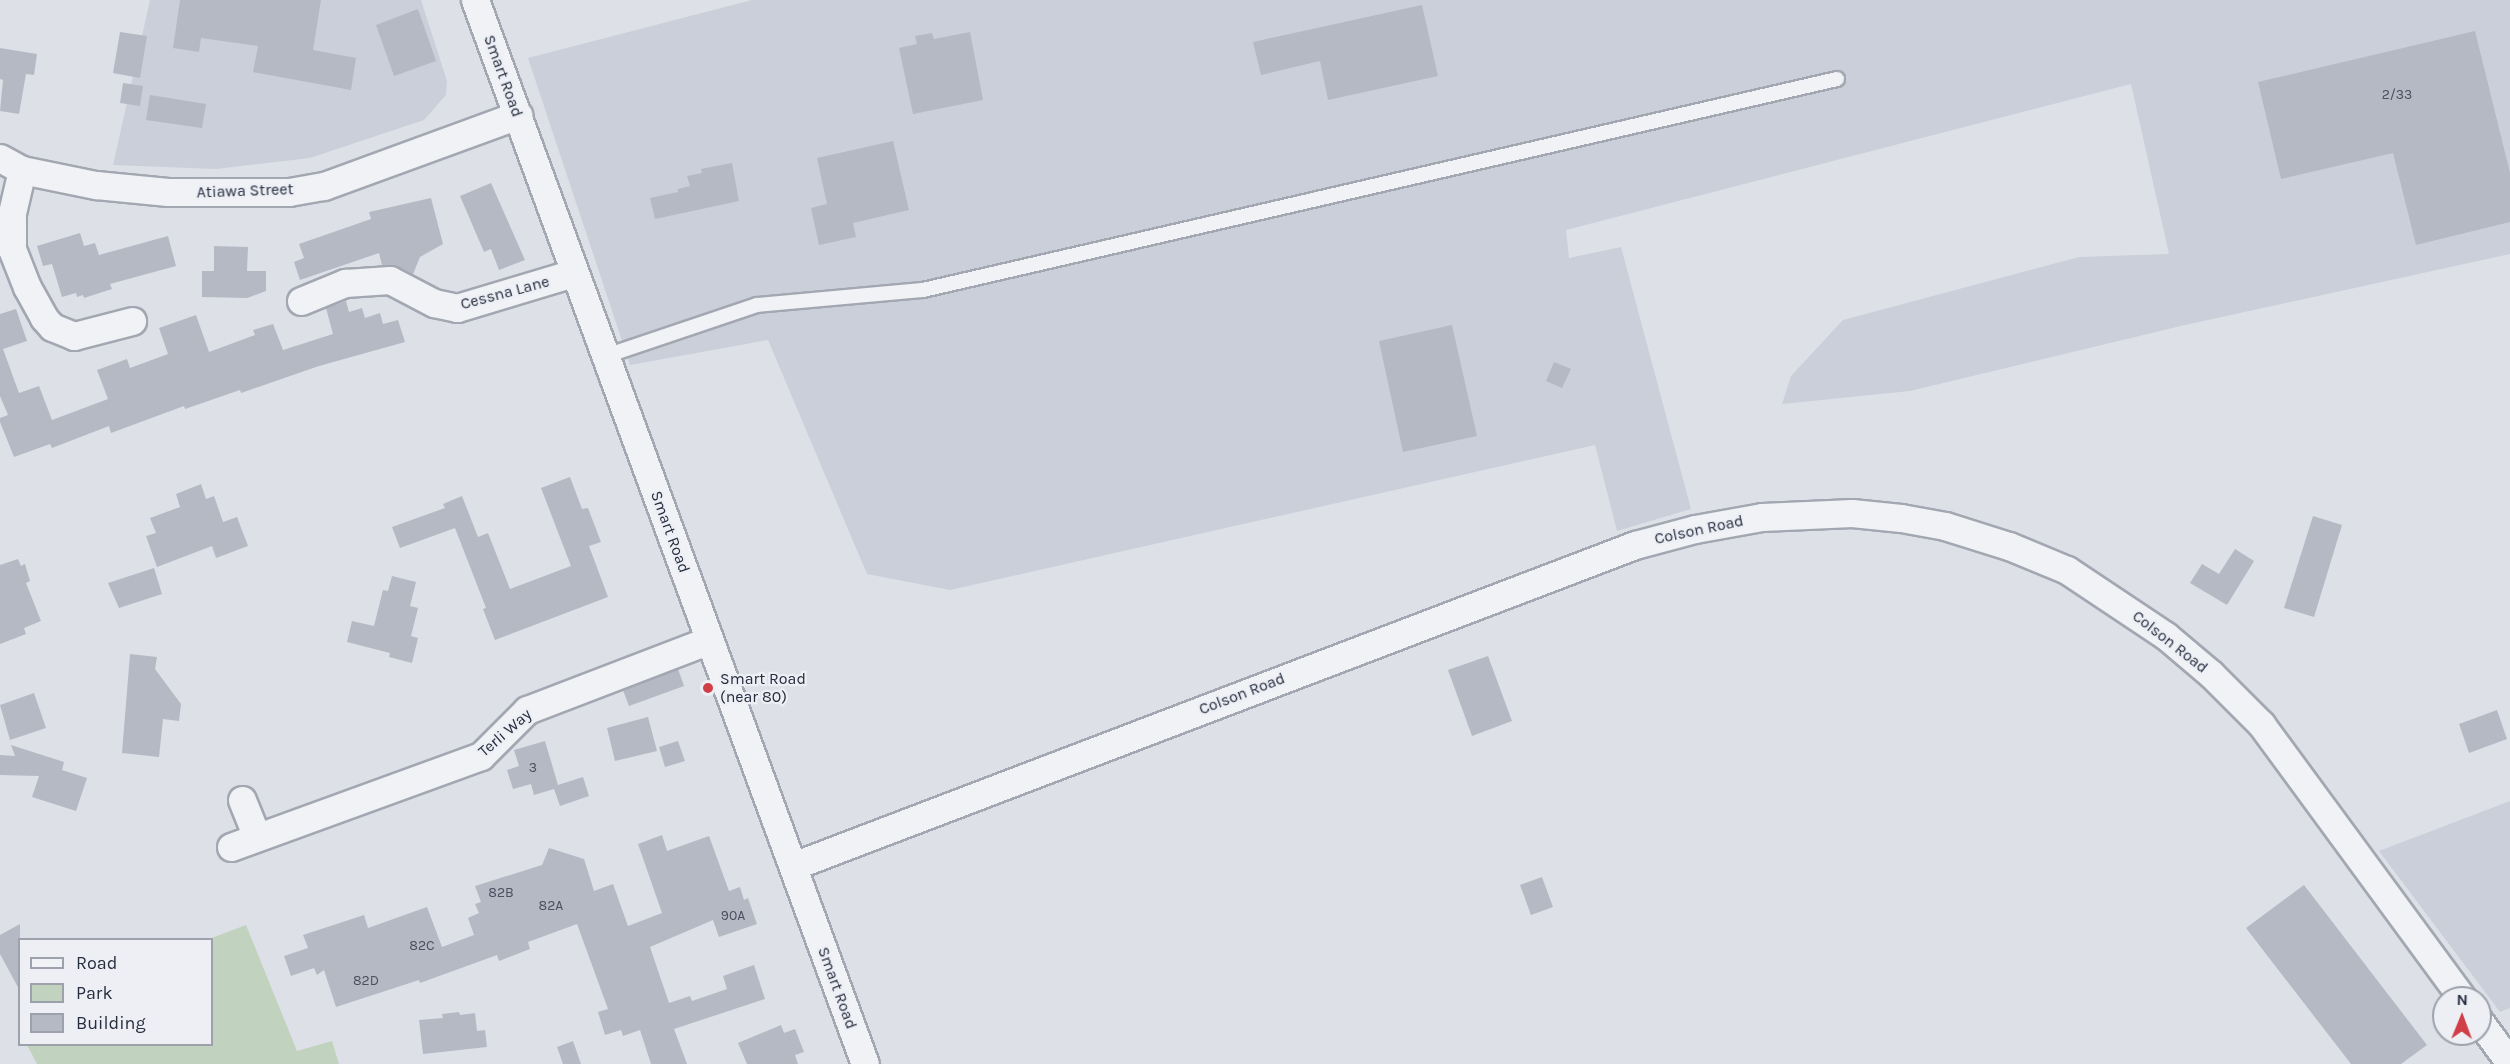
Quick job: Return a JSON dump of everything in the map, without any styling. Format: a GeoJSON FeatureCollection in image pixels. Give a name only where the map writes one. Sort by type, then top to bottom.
{"type":"FeatureCollection","features":[{"type":"Feature","properties":{"kind":"street","name":"Smart Road"},"geometry":{"type":"LineString","coordinates":[[475,0],[865,1064]]}},
{"type":"Feature","properties":{"kind":"street","name":"Atiawa Street"},"geometry":{"type":"LineString","coordinates":[[11,164],[96,185],[168,192],[289,192],[324,186],[518,115]]}},
{"type":"Feature","properties":{"kind":"street"},"geometry":{"type":"LineString","coordinates":[[11,164],[12,249],[27,286],[44,318],[52,327],[74,336],[132,321]]}},
{"type":"Feature","properties":{"kind":"street","name":"Cessna Lane"},"geometry":{"type":"LineString","coordinates":[[301,301],[345,283],[390,280],[434,303],[457,308],[574,273]]}},
{"type":"Feature","properties":{"kind":"street","name":"Colson Road"},"geometry":{"type":"LineString","coordinates":[[793,866],[1635,544],[1695,529],[1762,517],[1852,513],[1901,518],[1945,526],[2009,546],[2067,570],[2166,636],[2211,674],[2261,724],[2453,986]]}},
{"type":"Feature","properties":{"kind":"street","name":"Terli Way"},"geometry":{"type":"LineString","coordinates":[[231,847],[481,756],[527,710],[710,640]]}},
{"type":"Feature","properties":{"kind":"street"},"geometry":{"type":"LineString","coordinates":[[242,800],[257,837]]}},
{"type":"Feature","properties":{"kind":"street"},"geometry":{"type":"LineString","coordinates":[[2492,1038],[2510,1063]]}},
{"type":"Feature","properties":{"kind":"lane"},"geometry":{"type":"LineString","coordinates":[[606,356],[757,305],[923,290],[1837,80]]}},
{"type":"Feature","properties":{"kind":"shaded area"},"geometry":{"type":"Polygon","coordinates":[[[150,0],[421,0],[447,81],[446,95],[424,120],[310,158],[216,169],[113,165],[150,0]]]}},
{"type":"Feature","properties":{"kind":"shaded area"},"geometry":{"type":"Polygon","coordinates":[[[752,0],[2510,0],[2510,254],[2185,325],[1910,391],[1782,404],[1791,376],[1843,320],[2079,257],[2169,254],[2131,84],[1566,230],[1569,258],[1621,247],[1691,509],[1617,531],[1595,445],[950,590],[867,574],[768,340],[630,365],[528,58],[752,0]]]}},
{"type":"Feature","properties":{"kind":"shaded area"},"geometry":{"type":"Polygon","coordinates":[[[2510,801],[2510,1008],[2500,1012],[2492,1001],[2492,986],[2480,986],[2379,851],[2510,801]]]}},
{"type":"Feature","properties":{"kind":"green space"},"geometry":{"type":"Polygon","coordinates":[[[246,925],[297,1051],[332,1041],[339,1064],[37,1064],[28,1046],[213,1046],[212,938],[246,925]]]}},
{"type":"Feature","properties":{"kind":"building"},"geometry":{"type":"Polygon","coordinates":[[[180,0],[321,0],[313,50],[356,58],[351,90],[253,72],[258,46],[201,38],[199,52],[173,48],[180,0]]]}},
{"type":"Feature","properties":{"kind":"building"},"geometry":{"type":"Polygon","coordinates":[[[1422,5],[1438,76],[1328,100],[1320,61],[1261,75],[1253,42],[1422,5]]]}},
{"type":"Feature","properties":{"kind":"building"},"geometry":{"type":"Polygon","coordinates":[[[418,9],[436,61],[394,76],[376,25],[418,9]]]}},
{"type":"Feature","properties":{"kind":"building"},"geometry":{"type":"Polygon","coordinates":[[[2475,31],[2510,173],[2510,222],[2416,245],[2393,153],[2281,179],[2258,82],[2475,31]]]}},
{"type":"Feature","properties":{"kind":"building"},"geometry":{"type":"Polygon","coordinates":[[[120,32],[147,36],[140,78],[113,73],[120,32]]]}},
{"type":"Feature","properties":{"kind":"building"},"geometry":{"type":"Polygon","coordinates":[[[970,32],[983,100],[913,114],[899,48],[917,44],[915,36],[932,33],[934,39],[970,32]]]}},
{"type":"Feature","properties":{"kind":"building"},"geometry":{"type":"Polygon","coordinates":[[[0,48],[37,54],[34,75],[26,74],[19,114],[0,111],[3,80],[0,79],[0,48]]]}},
{"type":"Feature","properties":{"kind":"building"},"geometry":{"type":"Polygon","coordinates":[[[123,83],[143,86],[140,106],[120,103],[123,83]]]}},
{"type":"Feature","properties":{"kind":"building"},"geometry":{"type":"Polygon","coordinates":[[[150,95],[206,104],[202,128],[146,120],[150,95]]]}},
{"type":"Feature","properties":{"kind":"building"},"geometry":{"type":"Polygon","coordinates":[[[893,141],[909,210],[853,223],[856,237],[819,245],[811,208],[827,204],[817,158],[893,141]]]}},
{"type":"Feature","properties":{"kind":"building"},"geometry":{"type":"Polygon","coordinates":[[[732,163],[739,201],[655,219],[650,198],[678,192],[678,189],[690,186],[687,176],[702,173],[701,169],[732,163]]]}},
{"type":"Feature","properties":{"kind":"building"},"geometry":{"type":"Polygon","coordinates":[[[491,183],[525,260],[499,270],[491,249],[484,252],[460,196],[491,183]]]}},
{"type":"Feature","properties":{"kind":"building"},"geometry":{"type":"Polygon","coordinates":[[[431,198],[443,244],[420,257],[413,274],[397,266],[382,265],[379,253],[300,280],[294,262],[304,258],[299,244],[371,219],[369,212],[431,198]]]}},
{"type":"Feature","properties":{"kind":"building"},"geometry":{"type":"Polygon","coordinates":[[[80,233],[84,246],[95,243],[99,255],[168,236],[176,266],[110,284],[112,289],[84,298],[83,295],[77,297],[76,293],[62,297],[52,264],[43,266],[37,246],[80,233]]]}},
{"type":"Feature","properties":{"kind":"building"},"geometry":{"type":"Polygon","coordinates":[[[214,246],[248,247],[247,271],[266,271],[266,291],[247,298],[202,297],[202,271],[214,271],[214,246]]]}},
{"type":"Feature","properties":{"kind":"building"},"geometry":{"type":"Polygon","coordinates":[[[346,301],[349,312],[362,308],[365,318],[380,313],[383,324],[398,320],[405,342],[319,366],[241,393],[240,390],[185,409],[184,406],[111,433],[109,426],[52,448],[50,444],[14,457],[0,422],[0,418],[8,415],[0,396],[0,314],[16,309],[27,341],[3,349],[19,393],[39,386],[52,420],[108,399],[97,370],[127,359],[130,368],[168,354],[159,328],[196,315],[209,352],[255,335],[253,330],[273,324],[283,350],[333,334],[326,308],[346,301]]]}},
{"type":"Feature","properties":{"kind":"building"},"geometry":{"type":"Polygon","coordinates":[[[1452,325],[1477,436],[1403,452],[1379,341],[1452,325]]]}},
{"type":"Feature","properties":{"kind":"building"},"geometry":{"type":"Polygon","coordinates":[[[1554,362],[1571,369],[1562,388],[1546,381],[1554,362]]]}},
{"type":"Feature","properties":{"kind":"building"},"geometry":{"type":"Polygon","coordinates":[[[570,477],[582,509],[588,508],[601,542],[589,546],[608,597],[495,640],[483,609],[486,608],[455,528],[400,548],[392,527],[445,508],[443,504],[462,496],[478,537],[488,533],[510,589],[571,566],[541,488],[570,477]]]}},
{"type":"Feature","properties":{"kind":"building"},"geometry":{"type":"Polygon","coordinates":[[[201,484],[206,499],[214,496],[223,522],[237,517],[248,546],[216,558],[212,546],[157,567],[146,536],[156,533],[150,518],[180,507],[176,494],[201,484]]]}},
{"type":"Feature","properties":{"kind":"building"},"geometry":{"type":"Polygon","coordinates":[[[2313,516],[2342,525],[2314,617],[2284,608],[2313,516]]]}},
{"type":"Feature","properties":{"kind":"building"},"geometry":{"type":"Polygon","coordinates":[[[2235,549],[2254,561],[2227,605],[2190,583],[2202,564],[2219,574],[2235,549]]]}},
{"type":"Feature","properties":{"kind":"building"},"geometry":{"type":"Polygon","coordinates":[[[18,559],[21,566],[25,564],[30,581],[26,583],[41,621],[24,628],[26,634],[0,644],[0,565],[18,559]]]}},
{"type":"Feature","properties":{"kind":"building"},"geometry":{"type":"Polygon","coordinates":[[[154,568],[162,594],[119,608],[108,583],[154,568]]]}},
{"type":"Feature","properties":{"kind":"building"},"geometry":{"type":"Polygon","coordinates":[[[392,576],[416,582],[410,606],[418,608],[411,636],[418,638],[412,663],[389,657],[390,653],[347,642],[352,621],[374,626],[383,590],[388,591],[392,576]]]}},
{"type":"Feature","properties":{"kind":"building"},"geometry":{"type":"Polygon","coordinates":[[[130,654],[157,657],[155,669],[181,704],[179,721],[163,719],[159,757],[122,753],[130,654]]]}},
{"type":"Feature","properties":{"kind":"building"},"geometry":{"type":"Polygon","coordinates":[[[1488,656],[1512,721],[1472,736],[1448,670],[1488,656]]]}},
{"type":"Feature","properties":{"kind":"building"},"geometry":{"type":"Polygon","coordinates":[[[678,669],[684,686],[629,706],[623,690],[678,669]]]}},
{"type":"Feature","properties":{"kind":"building"},"geometry":{"type":"Polygon","coordinates":[[[34,693],[46,728],[10,740],[0,705],[34,693]]]}},
{"type":"Feature","properties":{"kind":"building"},"geometry":{"type":"Polygon","coordinates":[[[2497,710],[2507,739],[2469,753],[2459,724],[2497,710]]]}},
{"type":"Feature","properties":{"kind":"building"},"geometry":{"type":"Polygon","coordinates":[[[648,717],[657,751],[615,761],[607,728],[648,717]]]}},
{"type":"Feature","properties":{"kind":"building"},"geometry":{"type":"Polygon","coordinates":[[[545,741],[558,785],[583,777],[589,796],[560,806],[554,789],[534,795],[531,784],[513,789],[507,770],[519,766],[514,750],[545,741]]]}},
{"type":"Feature","properties":{"kind":"building"},"geometry":{"type":"Polygon","coordinates":[[[678,741],[685,761],[665,767],[659,747],[678,741]]]}},
{"type":"Feature","properties":{"kind":"building"},"geometry":{"type":"Polygon","coordinates":[[[11,745],[64,762],[62,770],[87,778],[76,811],[32,797],[39,776],[0,775],[0,755],[15,756],[11,745]]]}},
{"type":"Feature","properties":{"kind":"building"},"geometry":{"type":"Polygon","coordinates":[[[662,835],[667,851],[709,836],[729,891],[740,887],[744,900],[748,898],[757,924],[719,937],[713,920],[650,947],[669,1003],[690,996],[692,1001],[727,989],[723,976],[754,965],[765,999],[674,1029],[687,1064],[651,1064],[640,1030],[623,1036],[621,1030],[605,1035],[598,1012],[608,1009],[577,924],[528,942],[530,949],[499,961],[497,955],[420,983],[419,980],[336,1007],[324,970],[317,975],[314,968],[291,976],[284,956],[308,948],[303,935],[364,915],[368,928],[427,907],[442,947],[474,935],[468,918],[479,913],[475,904],[481,902],[475,886],[542,865],[549,848],[584,859],[594,891],[613,884],[628,926],[662,913],[638,844],[662,835]]]}},
{"type":"Feature","properties":{"kind":"building"},"geometry":{"type":"Polygon","coordinates":[[[1542,877],[1553,907],[1531,915],[1520,885],[1542,877]]]}},
{"type":"Feature","properties":{"kind":"building"},"geometry":{"type":"Polygon","coordinates":[[[2304,885],[2427,1045],[2401,1064],[2351,1064],[2246,928],[2304,885]]]}},
{"type":"Feature","properties":{"kind":"building"},"geometry":{"type":"Polygon","coordinates":[[[20,924],[18,987],[0,954],[0,935],[20,924]]]}},
{"type":"Feature","properties":{"kind":"building"},"geometry":{"type":"Polygon","coordinates":[[[459,1012],[460,1015],[475,1013],[477,1031],[485,1030],[487,1047],[423,1054],[419,1020],[443,1018],[442,1014],[459,1012]]]}},
{"type":"Feature","properties":{"kind":"building"},"geometry":{"type":"Polygon","coordinates":[[[781,1025],[784,1033],[795,1029],[804,1052],[795,1055],[798,1064],[747,1064],[738,1043],[781,1025]]]}},
{"type":"Feature","properties":{"kind":"building"},"geometry":{"type":"Polygon","coordinates":[[[573,1041],[581,1064],[563,1064],[557,1047],[573,1041]]]}},
{"type":"Feature","properties":{"kind":"place","name":"Smart Road (near 80)"},"geometry":{"type":"Point","coordinates":[708,688]}}]}
